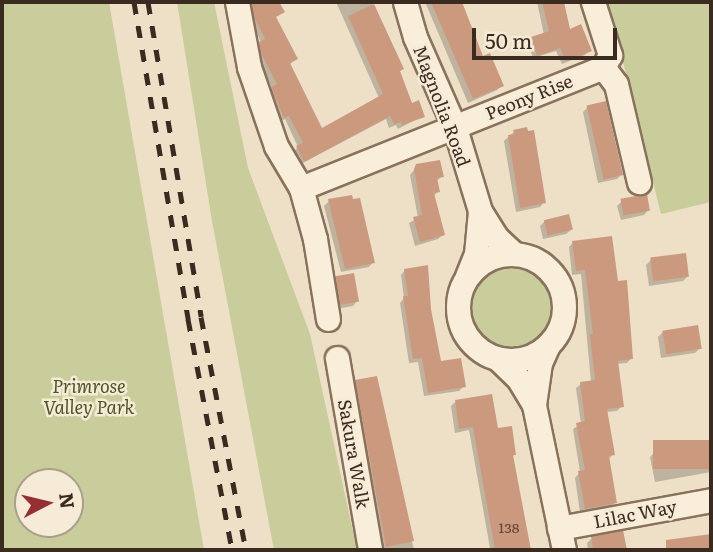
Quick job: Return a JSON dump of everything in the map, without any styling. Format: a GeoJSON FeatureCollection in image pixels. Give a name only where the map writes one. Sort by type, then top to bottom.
{"type":"FeatureCollection","features":[{"type":"Feature","properties":{"kind":"street"},"geometry":{"type":"LineString","coordinates":[[237,2],[249,68],[276,146],[301,188],[315,239],[328,319]]}},
{"type":"Feature","properties":{"kind":"street","name":"Magnolia Road"},"geometry":{"type":"LineString","coordinates":[[405,2],[415,37],[455,128],[480,211],[497,238],[513,253],[529,256],[545,265],[557,279],[564,296],[562,322],[540,363],[534,405]]}},
{"type":"Feature","properties":{"kind":"street"},"geometry":{"type":"LineString","coordinates":[[593,2],[610,55],[603,67],[615,84],[639,182]]}},
{"type":"Feature","properties":{"kind":"street","name":"Peony Rise"},"geometry":{"type":"LineString","coordinates":[[455,128],[603,67]]}},
{"type":"Feature","properties":{"kind":"street"},"geometry":{"type":"LineString","coordinates":[[301,188],[455,128]]}},
{"type":"Feature","properties":{"kind":"street","name":"Magnolia Road"},"geometry":{"type":"LineString","coordinates":[[480,211],[476,254],[460,291],[457,308],[461,326],[469,341],[482,352],[498,359],[518,378],[534,405],[562,539]]}},
{"type":"Feature","properties":{"kind":"street"},"geometry":{"type":"LineString","coordinates":[[467,276],[480,263],[495,256],[513,253]]}},
{"type":"Feature","properties":{"kind":"street"},"geometry":{"type":"LineString","coordinates":[[498,359],[516,360],[534,355],[548,345]]}},
{"type":"Feature","properties":{"kind":"street","name":"Sakura Walk"},"geometry":{"type":"LineString","coordinates":[[337,358],[370,550]]}},
{"type":"Feature","properties":{"kind":"street","name":"Lilac Way"},"geometry":{"type":"LineString","coordinates":[[562,539],[711,500]]}},
{"type":"Feature","properties":{"kind":"green space","name":"Primrose Valley Park"},"geometry":{"type":"Polygon","coordinates":[[[2,2],[109,2],[204,550],[2,550],[2,2]]]}},
{"type":"Feature","properties":{"kind":"green space"},"geometry":{"type":"Polygon","coordinates":[[[177,2],[214,2],[248,168],[310,334],[357,550],[274,550],[212,221],[177,2]]]}},
{"type":"Feature","properties":{"kind":"green space"},"geometry":{"type":"Polygon","coordinates":[[[608,2],[711,2],[711,202],[661,214],[608,2]]]}},
{"type":"Feature","properties":{"kind":"green space"},"geometry":{"type":"Polygon","coordinates":[[[505,267],[521,267],[537,274],[548,285],[555,301],[552,325],[543,339],[521,351],[505,351],[489,344],[478,333],[471,317],[471,301],[478,285],[489,274],[505,267]]]}},
{"type":"Feature","properties":{"kind":"building"},"geometry":{"type":"Polygon","coordinates":[[[251,2],[279,2],[285,12],[276,17],[298,59],[290,63],[322,128],[383,94],[348,16],[374,4],[404,69],[400,71],[412,103],[419,100],[425,117],[402,125],[401,122],[394,124],[390,116],[304,162],[296,146],[303,143],[289,116],[284,118],[271,87],[277,84],[260,51],[259,42],[265,39],[254,17],[251,2]]]}},
{"type":"Feature","properties":{"kind":"building"},"geometry":{"type":"Polygon","coordinates":[[[431,2],[462,2],[483,56],[490,53],[504,86],[473,99],[431,2]]]}},
{"type":"Feature","properties":{"kind":"building"},"geometry":{"type":"Polygon","coordinates":[[[542,2],[564,2],[570,29],[581,24],[592,51],[566,61],[560,48],[537,56],[531,37],[549,31],[542,2]]]}},
{"type":"Feature","properties":{"kind":"building"},"geometry":{"type":"Polygon","coordinates":[[[606,101],[623,175],[604,180],[587,105],[606,101]]]}},
{"type":"Feature","properties":{"kind":"building"},"geometry":{"type":"Polygon","coordinates":[[[527,127],[528,131],[534,130],[546,203],[520,208],[508,135],[514,134],[513,130],[527,127]]]}},
{"type":"Feature","properties":{"kind":"building"},"geometry":{"type":"Polygon","coordinates":[[[440,160],[444,177],[437,178],[440,192],[434,193],[445,235],[420,242],[413,217],[422,215],[414,169],[416,164],[440,160]]]}},
{"type":"Feature","properties":{"kind":"building"},"geometry":{"type":"Polygon","coordinates":[[[647,194],[650,211],[623,215],[620,199],[647,194]]]}},
{"type":"Feature","properties":{"kind":"building"},"geometry":{"type":"Polygon","coordinates":[[[352,195],[353,199],[360,198],[375,263],[345,269],[328,199],[352,195]]]}},
{"type":"Feature","properties":{"kind":"building"},"geometry":{"type":"Polygon","coordinates":[[[569,214],[573,230],[548,236],[544,220],[569,214]]]}},
{"type":"Feature","properties":{"kind":"building"},"geometry":{"type":"Polygon","coordinates":[[[612,236],[618,281],[627,280],[633,359],[618,361],[624,407],[607,409],[615,455],[609,456],[617,503],[585,509],[578,471],[585,470],[576,423],[585,421],[580,382],[595,380],[590,334],[593,334],[585,270],[576,271],[572,241],[612,236]]]}},
{"type":"Feature","properties":{"kind":"building"},"geometry":{"type":"Polygon","coordinates":[[[686,253],[689,277],[653,281],[650,257],[686,253]]]}},
{"type":"Feature","properties":{"kind":"building"},"geometry":{"type":"Polygon","coordinates":[[[428,265],[431,309],[441,361],[461,358],[466,387],[428,393],[422,358],[413,359],[403,296],[408,296],[404,269],[428,265]]]}},
{"type":"Feature","properties":{"kind":"building"},"geometry":{"type":"Polygon","coordinates":[[[354,273],[359,302],[340,305],[335,276],[354,273]]]}},
{"type":"Feature","properties":{"kind":"building"},"geometry":{"type":"Polygon","coordinates":[[[698,325],[702,349],[666,354],[662,331],[698,325]]]}},
{"type":"Feature","properties":{"kind":"building"},"geometry":{"type":"Polygon","coordinates":[[[377,376],[414,541],[386,547],[355,380],[377,376]]]}},
{"type":"Feature","properties":{"kind":"building"},"geometry":{"type":"Polygon","coordinates":[[[492,394],[498,428],[512,426],[516,455],[513,455],[531,550],[495,550],[473,427],[459,429],[455,400],[492,394]]]}},
{"type":"Feature","properties":{"kind":"building"},"geometry":{"type":"Polygon","coordinates":[[[653,440],[711,440],[711,469],[653,469],[653,440]]]}},
{"type":"Feature","properties":{"kind":"building"},"geometry":{"type":"Polygon","coordinates":[[[623,530],[627,550],[593,550],[591,536],[623,530]]]}},
{"type":"Feature","properties":{"kind":"building"},"geometry":{"type":"Polygon","coordinates":[[[711,534],[711,550],[666,550],[666,540],[711,534]]]}},
{"type":"Feature","properties":{"kind":"railway"},"geometry":{"type":"LineString","coordinates":[[134,2],[188,319],[232,550]]}},
{"type":"Feature","properties":{"kind":"railway"},"geometry":{"type":"LineString","coordinates":[[148,2],[201,317],[246,550]]}}]}
